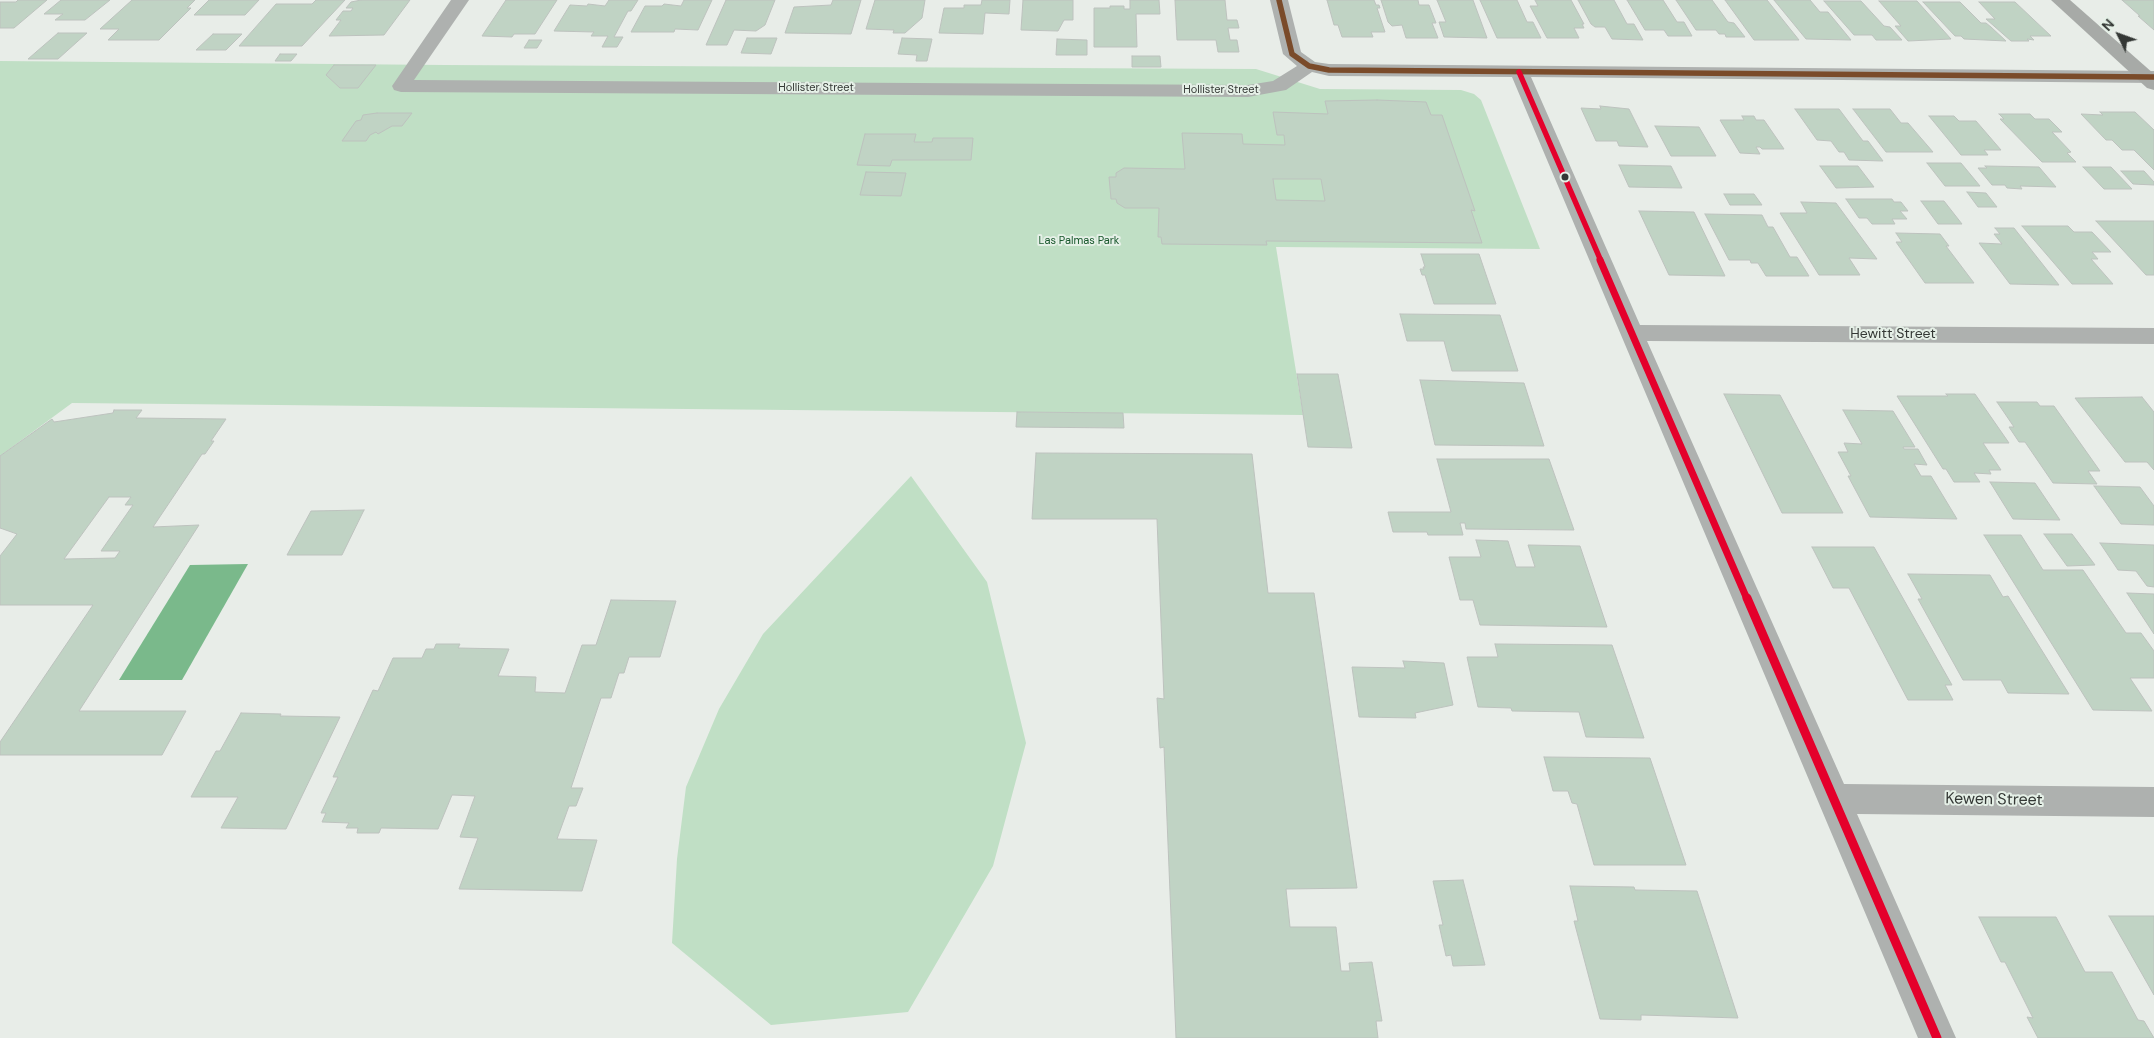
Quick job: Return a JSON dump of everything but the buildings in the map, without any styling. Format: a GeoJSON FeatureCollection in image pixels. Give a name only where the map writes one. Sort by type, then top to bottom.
{"type":"FeatureCollection","features":[{"type":"Feature","properties":{"kind":"main road"},"geometry":{"type":"LineString","coordinates":[[2060,0],[2151,79]]}},
{"type":"Feature","properties":{"kind":"street","name":"Hollister Street"},"geometry":{"type":"LineString","coordinates":[[460,0],[401,86],[1248,90],[1278,87],[1310,66]]}},
{"type":"Feature","properties":{"kind":"street"},"geometry":{"type":"LineString","coordinates":[[1279,0],[1292,54],[1310,66],[1329,70],[2151,79]]}},
{"type":"Feature","properties":{"kind":"street"},"geometry":{"type":"LineString","coordinates":[[1519,72],[1937,1038]]}},
{"type":"Feature","properties":{"kind":"street","name":"Hewitt Street"},"geometry":{"type":"LineString","coordinates":[[1631,333],[2154,336]]}},
{"type":"Feature","properties":{"kind":"street","name":"Kewen Street"},"geometry":{"type":"LineString","coordinates":[[1833,799],[2154,802]]}},
{"type":"Feature","properties":{"kind":"green space","name":"Las Palmas Park"},"geometry":{"type":"Polygon","coordinates":[[[0,61],[1256,69],[1320,89],[1461,90],[1474,94],[1481,100],[1540,249],[1276,247],[1303,415],[72,403],[0,456],[0,61]]]}},
{"type":"Feature","properties":{"kind":"green space"},"geometry":{"type":"Polygon","coordinates":[[[911,476],[987,582],[1026,743],[993,866],[908,1012],[771,1025],[672,943],[677,859],[686,787],[719,709],[763,634],[911,476]]]}},
{"type":"Feature","properties":{"kind":"shaded area"},"geometry":{"type":"Polygon","coordinates":[[[248,564],[182,680],[119,680],[190,565],[248,564]]]}},
{"type":"Feature","properties":{"kind":"transit line"},"geometry":{"type":"LineString","coordinates":[[1279,0],[1292,54],[1309,66],[1329,70],[2154,77]]}},
{"type":"Feature","properties":{"kind":"transit line"},"geometry":{"type":"LineString","coordinates":[[1519,72],[1937,1038]]}}]}
